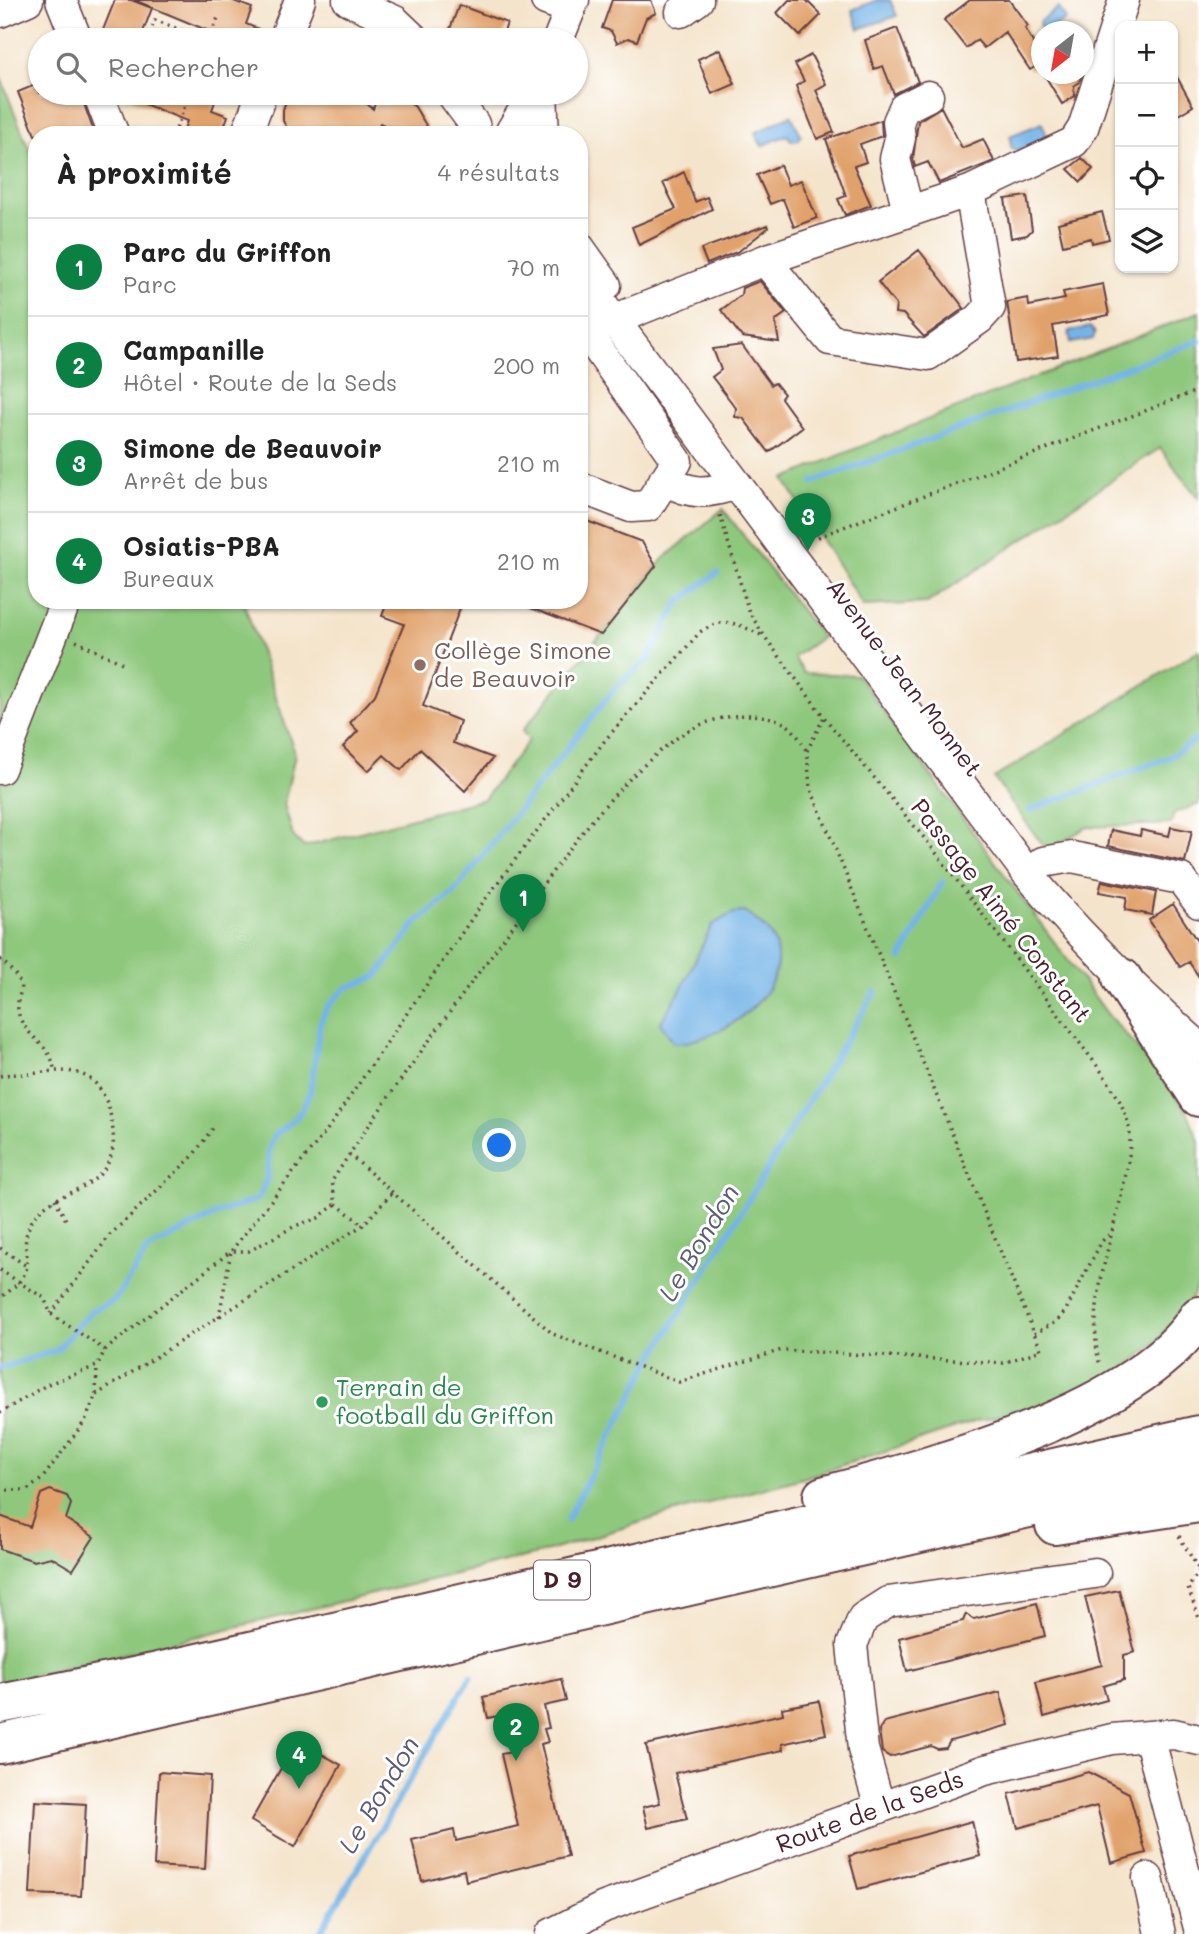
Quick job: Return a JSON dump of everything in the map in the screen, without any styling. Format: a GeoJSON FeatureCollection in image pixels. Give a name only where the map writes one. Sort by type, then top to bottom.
{"type":"FeatureCollection","features":[{"type":"Feature","properties":{"kind":"highway"},"geometry":{"type":"LineString","coordinates":[[1122,978],[1199,1097]]}},
{"type":"Feature","properties":{"kind":"highway"},"geometry":{"type":"LineString","coordinates":[[158,1672],[940,1462],[1108,1395],[1158,1363],[1188,1333],[1199,1316]]}},
{"type":"Feature","properties":{"kind":"highway"},"geometry":{"type":"LineString","coordinates":[[1107,1456],[1199,1426]]}},
{"type":"Feature","properties":{"kind":"highway","name":"D 9"},"geometry":{"type":"LineString","coordinates":[[5,1703],[158,1672],[1199,1435]]}},
{"type":"Feature","properties":{"kind":"highway","name":"D 9"},"geometry":{"type":"LineString","coordinates":[[0,1745],[1199,1469]]}},
{"type":"Feature","properties":{"kind":"highway"},"geometry":{"type":"LineString","coordinates":[[475,1634],[1102,1516],[1187,1516]]}},
{"type":"Feature","properties":{"kind":"street"},"geometry":{"type":"LineString","coordinates":[[61,0],[72,28]]}},
{"type":"Feature","properties":{"kind":"street"},"geometry":{"type":"LineString","coordinates":[[289,28],[300,0]]}},
{"type":"Feature","properties":{"kind":"street"},"geometry":{"type":"LineString","coordinates":[[620,317],[765,260],[970,191],[1074,142],[1083,128],[1124,0]]}},
{"type":"Feature","properties":{"kind":"street"},"geometry":{"type":"LineString","coordinates":[[358,2],[395,21],[402,28]]}},
{"type":"Feature","properties":{"kind":"street"},"geometry":{"type":"LineString","coordinates":[[560,28],[563,3]]}},
{"type":"Feature","properties":{"kind":"street"},"geometry":{"type":"LineString","coordinates":[[908,210],[895,159],[900,138],[898,122],[904,108],[928,96]]}},
{"type":"Feature","properties":{"kind":"street"},"geometry":{"type":"LineString","coordinates":[[103,105],[111,126]]}},
{"type":"Feature","properties":{"kind":"street"},"geometry":{"type":"LineString","coordinates":[[249,126],[257,105]]}},
{"type":"Feature","properties":{"kind":"street"},"geometry":{"type":"LineString","coordinates":[[468,105],[498,126]]}},
{"type":"Feature","properties":{"kind":"street"},"geometry":{"type":"LineString","coordinates":[[511,126],[526,105]]}},
{"type":"Feature","properties":{"kind":"street"},"geometry":{"type":"LineString","coordinates":[[512,126],[531,105]]}},
{"type":"Feature","properties":{"kind":"street"},"geometry":{"type":"LineString","coordinates":[[765,260],[830,340],[928,355],[979,319],[990,307],[970,191]]}},
{"type":"Feature","properties":{"kind":"street","name":"Avenue Jean Monnet"},"geometry":{"type":"LineString","coordinates":[[588,262],[725,494],[771,516]]}},
{"type":"Feature","properties":{"kind":"street","name":"Avenue Jean Monnet"},"geometry":{"type":"LineString","coordinates":[[588,283],[620,317],[1015,841],[1070,925],[1122,978],[1199,1047]]}},
{"type":"Feature","properties":{"kind":"street"},"geometry":{"type":"LineString","coordinates":[[588,335],[677,461],[648,506],[631,507],[588,490]]}},
{"type":"Feature","properties":{"kind":"street"},"geometry":{"type":"LineString","coordinates":[[664,480],[689,493],[725,494]]}},
{"type":"Feature","properties":{"kind":"street"},"geometry":{"type":"LineString","coordinates":[[0,769],[62,609]]}},
{"type":"Feature","properties":{"kind":"street","name":"Avenue Jean Monnet"},"geometry":{"type":"LineString","coordinates":[[1015,841],[1043,862],[1122,978]]}},
{"type":"Feature","properties":{"kind":"street"},"geometry":{"type":"LineString","coordinates":[[1043,862],[1072,857],[1181,879],[1199,903]]}},
{"type":"Feature","properties":{"kind":"street"},"geometry":{"type":"LineString","coordinates":[[880,1808],[863,1749],[852,1645],[863,1618],[888,1602],[1095,1573]]}},
{"type":"Feature","properties":{"kind":"street","name":"Route de la Seds"},"geometry":{"type":"LineString","coordinates":[[551,1934],[604,1907],[985,1770],[1112,1739],[1174,1734],[1199,1740]]}},
{"type":"Feature","properties":{"kind":"street"},"geometry":{"type":"LineString","coordinates":[[1149,1736],[1199,1928]]}},
{"type":"Feature","properties":{"kind":"street"},"geometry":{"type":"LineString","coordinates":[[1160,1934],[1151,1891],[1189,1896]]}},
{"type":"Feature","properties":{"kind":"path"},"geometry":{"type":"LineString","coordinates":[[213,28],[219,15]]}},
{"type":"Feature","properties":{"kind":"path"},"geometry":{"type":"LineString","coordinates":[[152,28],[155,20],[176,28]]}},
{"type":"Feature","properties":{"kind":"path"},"geometry":{"type":"LineString","coordinates":[[177,126],[185,105]]}},
{"type":"Feature","properties":{"kind":"path"},"geometry":{"type":"LineString","coordinates":[[818,537],[1199,390]]}},
{"type":"Feature","properties":{"kind":"path","name":"Passage Aimé Constant"},"geometry":{"type":"LineString","coordinates":[[725,494],[726,540],[749,612],[765,637],[824,717],[939,856],[1094,1061],[1121,1101],[1130,1130],[1126,1174],[1102,1283],[1094,1346],[1101,1368]]}},
{"type":"Feature","properties":{"kind":"path"},"geometry":{"type":"LineString","coordinates":[[0,1490],[27,1490],[42,1479],[85,1421],[96,1395],[97,1366],[105,1350],[231,1251],[330,1126],[481,905],[606,738],[700,632],[715,622],[737,623],[765,637]]}},
{"type":"Feature","properties":{"kind":"path"},"geometry":{"type":"LineString","coordinates":[[53,632],[122,663]]}},
{"type":"Feature","properties":{"kind":"path"},"geometry":{"type":"LineString","coordinates":[[349,1154],[553,1334],[679,1382],[782,1350],[1003,1363],[1041,1350],[810,788],[807,751],[789,726],[769,717],[723,717],[683,734],[620,788],[552,873],[373,1117],[349,1154],[332,1181],[335,1204],[363,1224]]}},
{"type":"Feature","properties":{"kind":"path"},"geometry":{"type":"LineString","coordinates":[[807,751],[824,717]]}},
{"type":"Feature","properties":{"kind":"path"},"geometry":{"type":"LineString","coordinates":[[0,959],[17,974],[22,989],[19,1011],[21,1021],[52,1056],[54,1069]]}},
{"type":"Feature","properties":{"kind":"path"},"geometry":{"type":"LineString","coordinates":[[0,1076],[54,1069],[70,1069],[87,1076],[100,1088],[108,1102],[114,1136],[113,1153],[102,1171],[86,1186],[42,1207],[31,1222],[26,1236],[28,1267],[21,1283],[0,1298]]}},
{"type":"Feature","properties":{"kind":"path"},"geometry":{"type":"LineString","coordinates":[[51,1314],[110,1235],[192,1157],[213,1128]]}},
{"type":"Feature","properties":{"kind":"path"},"geometry":{"type":"LineString","coordinates":[[96,1395],[363,1224],[393,1192]]}},
{"type":"Feature","properties":{"kind":"path"},"geometry":{"type":"LineString","coordinates":[[55,1199],[67,1222]]}},
{"type":"Feature","properties":{"kind":"path"},"geometry":{"type":"LineString","coordinates":[[231,1251],[248,1251],[295,1226],[318,1218],[335,1204]]}},
{"type":"Feature","properties":{"kind":"path"},"geometry":{"type":"LineString","coordinates":[[1034,1335],[1058,1321],[1101,1241],[1112,1232]]}},
{"type":"Feature","properties":{"kind":"path"},"geometry":{"type":"LineString","coordinates":[[0,1248],[28,1267]]}},
{"type":"Feature","properties":{"kind":"path"},"geometry":{"type":"LineString","coordinates":[[219,1317],[231,1251]]}},
{"type":"Feature","properties":{"kind":"path"},"geometry":{"type":"LineString","coordinates":[[0,1270],[44,1298],[51,1314],[105,1350]]}},
{"type":"Feature","properties":{"kind":"path"},"geometry":{"type":"LineString","coordinates":[[0,1413],[48,1384],[97,1366]]}},
{"type":"Feature","properties":{"kind":"path"},"geometry":{"type":"LineString","coordinates":[[1187,1516],[1199,1570],[1188,1588],[1199,1618]]}},
{"type":"Feature","properties":{"kind":"green space"},"geometry":{"type":"Polygon","coordinates":[[[0,76],[28,146],[28,609],[246,609],[295,754],[284,804],[293,836],[304,847],[484,799],[529,740],[522,731],[663,559],[723,509],[822,637],[794,657],[804,673],[857,675],[1109,1016],[1163,1077],[1188,1113],[1199,1141],[1199,1284],[1191,1300],[1155,1344],[1111,1380],[1037,1407],[974,1422],[803,1478],[664,1515],[542,1553],[0,1684],[0,76]]]}},
{"type":"Feature","properties":{"kind":"green space"},"geometry":{"type":"Polygon","coordinates":[[[1199,312],[1199,499],[1160,448],[927,603],[863,606],[784,479],[887,436],[1199,312]]]}},
{"type":"Feature","properties":{"kind":"green space"},"geometry":{"type":"Polygon","coordinates":[[[1199,650],[1199,804],[1174,813],[1171,824],[1087,827],[1047,851],[994,778],[1199,650]]]}},
{"type":"Feature","properties":{"kind":"water"},"geometry":{"type":"Polygon","coordinates":[[[877,0],[890,0],[897,16],[859,29],[852,10],[877,0]]]}},
{"type":"Feature","properties":{"kind":"water"},"geometry":{"type":"Polygon","coordinates":[[[1058,8],[1066,19],[1063,21],[1040,21],[1058,8]]]}},
{"type":"Feature","properties":{"kind":"water"},"geometry":{"type":"Polygon","coordinates":[[[791,115],[801,135],[799,140],[792,141],[787,135],[762,146],[755,133],[791,115]]]}},
{"type":"Feature","properties":{"kind":"water"},"geometry":{"type":"Polygon","coordinates":[[[1042,123],[1048,139],[1017,151],[1011,147],[1010,136],[1042,123]]]}},
{"type":"Feature","properties":{"kind":"water"},"geometry":{"type":"Polygon","coordinates":[[[1090,327],[1095,333],[1093,339],[1071,343],[1069,331],[1090,327]]]}},
{"type":"Feature","properties":{"kind":"water"},"geometry":{"type":"Polygon","coordinates":[[[745,912],[764,927],[773,939],[777,959],[774,978],[764,995],[749,1011],[731,1024],[692,1041],[674,1043],[660,1023],[681,990],[712,925],[733,913],[745,912]]]}},
{"type":"Feature","properties":{"kind":"building"},"geometry":{"type":"Polygon","coordinates":[[[115,0],[131,0],[152,8],[144,28],[104,28],[115,0]]]}},
{"type":"Feature","properties":{"kind":"building"},"geometry":{"type":"Polygon","coordinates":[[[134,0],[231,0],[252,8],[246,24],[256,28],[202,28],[134,0]]]}},
{"type":"Feature","properties":{"kind":"building"},"geometry":{"type":"Polygon","coordinates":[[[612,0],[651,0],[656,13],[646,18],[637,41],[628,38],[617,43],[611,31],[602,28],[612,0]]]}},
{"type":"Feature","properties":{"kind":"building"},"geometry":{"type":"Polygon","coordinates":[[[789,0],[806,0],[821,15],[800,36],[777,13],[789,0]]]}},
{"type":"Feature","properties":{"kind":"building"},"geometry":{"type":"Polygon","coordinates":[[[970,0],[1009,0],[1028,26],[1025,28],[1031,39],[1031,69],[1005,32],[984,48],[977,40],[966,48],[944,20],[970,0]]]}},
{"type":"Feature","properties":{"kind":"building"},"geometry":{"type":"Polygon","coordinates":[[[459,5],[507,23],[505,28],[450,28],[459,5]]]}},
{"type":"Feature","properties":{"kind":"building"},"geometry":{"type":"Polygon","coordinates":[[[897,28],[918,82],[894,94],[883,66],[874,69],[865,40],[897,28]]]}},
{"type":"Feature","properties":{"kind":"building"},"geometry":{"type":"Polygon","coordinates":[[[720,49],[735,84],[712,94],[698,59],[720,49]]]}},
{"type":"Feature","properties":{"kind":"building"},"geometry":{"type":"Polygon","coordinates":[[[811,55],[826,84],[816,90],[834,132],[817,139],[796,86],[804,81],[795,64],[811,55]]]}},
{"type":"Feature","properties":{"kind":"building"},"geometry":{"type":"Polygon","coordinates":[[[1178,79],[1193,106],[1178,115],[1178,79]]]}},
{"type":"Feature","properties":{"kind":"building"},"geometry":{"type":"Polygon","coordinates":[[[1050,84],[1076,84],[1074,86],[1075,96],[1062,104],[1050,84]]]}},
{"type":"Feature","properties":{"kind":"building"},"geometry":{"type":"Polygon","coordinates":[[[28,88],[28,105],[84,105],[92,126],[31,126],[18,92],[28,88]]]}},
{"type":"Feature","properties":{"kind":"building"},"geometry":{"type":"Polygon","coordinates":[[[147,105],[214,105],[212,110],[228,116],[224,126],[185,126],[187,121],[147,105]]]}},
{"type":"Feature","properties":{"kind":"building"},"geometry":{"type":"Polygon","coordinates":[[[285,105],[368,105],[373,109],[374,105],[413,105],[427,126],[387,126],[380,123],[379,126],[286,126],[285,105]]]}},
{"type":"Feature","properties":{"kind":"building"},"geometry":{"type":"Polygon","coordinates":[[[941,107],[962,148],[983,139],[994,161],[939,183],[928,162],[915,167],[913,159],[918,121],[941,107]]]}},
{"type":"Feature","properties":{"kind":"building"},"geometry":{"type":"Polygon","coordinates":[[[881,120],[882,136],[860,144],[866,162],[854,166],[871,205],[845,215],[838,199],[846,196],[826,139],[881,120]]]}},
{"type":"Feature","properties":{"kind":"building"},"geometry":{"type":"Polygon","coordinates":[[[1082,158],[1093,169],[1081,182],[1068,169],[1082,158]]]}},
{"type":"Feature","properties":{"kind":"building"},"geometry":{"type":"Polygon","coordinates":[[[780,165],[788,185],[801,180],[817,218],[794,227],[783,199],[770,204],[757,175],[780,165]]]}},
{"type":"Feature","properties":{"kind":"building"},"geometry":{"type":"Polygon","coordinates":[[[684,172],[695,202],[707,197],[712,209],[639,245],[632,227],[676,209],[663,183],[684,172]]]}},
{"type":"Feature","properties":{"kind":"building"},"geometry":{"type":"Polygon","coordinates":[[[1027,196],[1032,230],[1027,235],[1011,238],[1005,199],[1027,196]]]}},
{"type":"Feature","properties":{"kind":"building"},"geometry":{"type":"Polygon","coordinates":[[[1102,212],[1109,239],[1092,243],[1091,238],[1063,245],[1058,223],[1102,212]]]}},
{"type":"Feature","properties":{"kind":"building"},"geometry":{"type":"Polygon","coordinates":[[[767,225],[768,228],[739,251],[707,264],[701,249],[767,225]]]}},
{"type":"Feature","properties":{"kind":"building"},"geometry":{"type":"Polygon","coordinates":[[[919,250],[964,308],[924,337],[903,314],[895,313],[896,305],[878,282],[919,250]]]}},
{"type":"Feature","properties":{"kind":"building"},"geometry":{"type":"Polygon","coordinates":[[[760,281],[786,313],[775,321],[779,342],[742,337],[721,310],[741,295],[742,288],[760,281]]]}},
{"type":"Feature","properties":{"kind":"building"},"geometry":{"type":"Polygon","coordinates":[[[1103,284],[1109,315],[1053,326],[1058,356],[1016,362],[1007,302],[1028,298],[1029,306],[1065,299],[1063,292],[1103,284]]]}},
{"type":"Feature","properties":{"kind":"building"},"geometry":{"type":"Polygon","coordinates":[[[742,345],[771,385],[775,383],[784,394],[781,398],[802,427],[769,452],[743,418],[735,417],[736,408],[712,377],[721,370],[713,349],[742,345]]]}},
{"type":"Feature","properties":{"kind":"building"},"geometry":{"type":"Polygon","coordinates":[[[588,521],[642,542],[656,566],[601,635],[533,609],[588,609],[588,521]]]}},
{"type":"Feature","properties":{"kind":"building"},"geometry":{"type":"Polygon","coordinates":[[[385,609],[460,609],[423,706],[460,721],[453,743],[493,758],[465,791],[420,749],[401,770],[384,755],[368,771],[343,747],[358,731],[350,723],[375,695],[404,624],[382,616],[385,609]]]}},
{"type":"Feature","properties":{"kind":"building"},"geometry":{"type":"Polygon","coordinates":[[[1171,827],[1192,831],[1185,862],[1108,846],[1111,830],[1140,836],[1141,830],[1169,836],[1171,827]]]}},
{"type":"Feature","properties":{"kind":"building"},"geometry":{"type":"Polygon","coordinates":[[[1102,881],[1156,892],[1152,915],[1125,910],[1127,897],[1099,892],[1102,881]]]}},
{"type":"Feature","properties":{"kind":"building"},"geometry":{"type":"Polygon","coordinates":[[[1173,904],[1199,944],[1199,977],[1189,962],[1180,967],[1149,920],[1173,904]]]}},
{"type":"Feature","properties":{"kind":"building"},"geometry":{"type":"Polygon","coordinates":[[[50,1490],[67,1496],[71,1504],[66,1519],[94,1537],[73,1570],[51,1557],[34,1561],[0,1549],[0,1516],[30,1527],[41,1494],[50,1490]]]}},
{"type":"Feature","properties":{"kind":"building"},"geometry":{"type":"Polygon","coordinates":[[[1119,1590],[1135,1652],[1124,1655],[1124,1680],[1103,1686],[1107,1700],[1044,1717],[1036,1682],[1102,1665],[1085,1597],[1119,1590]]]}},
{"type":"Feature","properties":{"kind":"building"},"geometry":{"type":"Polygon","coordinates":[[[1037,1603],[1045,1636],[907,1671],[899,1638],[963,1621],[966,1614],[974,1619],[1037,1603]]]}},
{"type":"Feature","properties":{"kind":"building"},"geometry":{"type":"Polygon","coordinates":[[[561,1679],[566,1701],[544,1706],[549,1728],[544,1729],[548,1742],[541,1744],[568,1856],[466,1881],[464,1870],[422,1881],[412,1840],[454,1830],[456,1841],[518,1826],[501,1754],[512,1752],[503,1715],[488,1718],[483,1697],[561,1679]]]}},
{"type":"Feature","properties":{"kind":"building"},"geometry":{"type":"Polygon","coordinates":[[[1000,1692],[1009,1725],[950,1741],[946,1748],[937,1749],[931,1746],[890,1757],[882,1752],[879,1730],[884,1722],[1000,1692]]]}},
{"type":"Feature","properties":{"kind":"building"},"geometry":{"type":"Polygon","coordinates":[[[819,1701],[826,1734],[782,1744],[783,1750],[675,1773],[687,1819],[648,1828],[643,1807],[660,1803],[646,1745],[783,1714],[782,1708],[819,1701]]]}},
{"type":"Feature","properties":{"kind":"building"},"geometry":{"type":"Polygon","coordinates":[[[297,1740],[341,1765],[295,1847],[251,1821],[297,1740]]]}},
{"type":"Feature","properties":{"kind":"building"},"geometry":{"type":"Polygon","coordinates":[[[159,1772],[210,1776],[205,1869],[154,1866],[159,1772]]]}},
{"type":"Feature","properties":{"kind":"building"},"geometry":{"type":"Polygon","coordinates":[[[1088,1772],[1129,1793],[1146,1853],[1111,1863],[1097,1806],[1018,1828],[1009,1794],[1088,1772]]]}},
{"type":"Feature","properties":{"kind":"building"},"geometry":{"type":"Polygon","coordinates":[[[35,1801],[86,1804],[81,1896],[30,1894],[35,1801]]]}},
{"type":"Feature","properties":{"kind":"building"},"geometry":{"type":"Polygon","coordinates":[[[972,1821],[980,1856],[858,1889],[849,1856],[972,1821]]]}},
{"type":"Feature","properties":{"kind":"waterway"},"geometry":{"type":"LineString","coordinates":[[813,482],[1199,341]]}},
{"type":"Feature","properties":{"kind":"waterway"},"geometry":{"type":"LineString","coordinates":[[0,1368],[57,1350],[91,1311],[115,1300],[149,1248],[221,1212],[258,1199],[267,1179],[269,1149],[274,1136],[298,1116],[310,1093],[320,1023],[328,1006],[346,988],[376,977],[417,922],[454,892],[616,687],[648,659],[679,602],[717,573]]}},
{"type":"Feature","properties":{"kind":"waterway","name":"Le Bondon"},"geometry":{"type":"LineString","coordinates":[[1030,810],[1170,757],[1199,738]]}},
{"type":"Feature","properties":{"kind":"waterway","name":"Le Bondon"},"geometry":{"type":"LineString","coordinates":[[901,958],[942,882]]}},
{"type":"Feature","properties":{"kind":"waterway","name":"Le Bondon"},"geometry":{"type":"LineString","coordinates":[[567,1520],[651,1360],[875,992]]}},
{"type":"Feature","properties":{"kind":"waterway","name":"Le Bondon"},"geometry":{"type":"LineString","coordinates":[[319,1934],[471,1676]]}},
{"type":"Feature","properties":{"kind":"place","name":"Simone de Beauvoir"},"geometry":{"type":"Point","coordinates":[808,551]}},
{"type":"Feature","properties":{"kind":"place","name":"Collège Simone de Beauvoir"},"geometry":{"type":"Point","coordinates":[420,665]}},
{"type":"Feature","properties":{"kind":"place","name":"Parc du Griffon"},"geometry":{"type":"Point","coordinates":[523,932]}},
{"type":"Feature","properties":{"kind":"place","name":"Terrain de football du Griffon"},"geometry":{"type":"Point","coordinates":[322,1402]}},
{"type":"Feature","properties":{"kind":"place","name":"Campanille"},"geometry":{"type":"Point","coordinates":[516,1761]}},
{"type":"Feature","properties":{"kind":"place","name":"Osiatis-PBA"},"geometry":{"type":"Point","coordinates":[299,1789]}}]}
